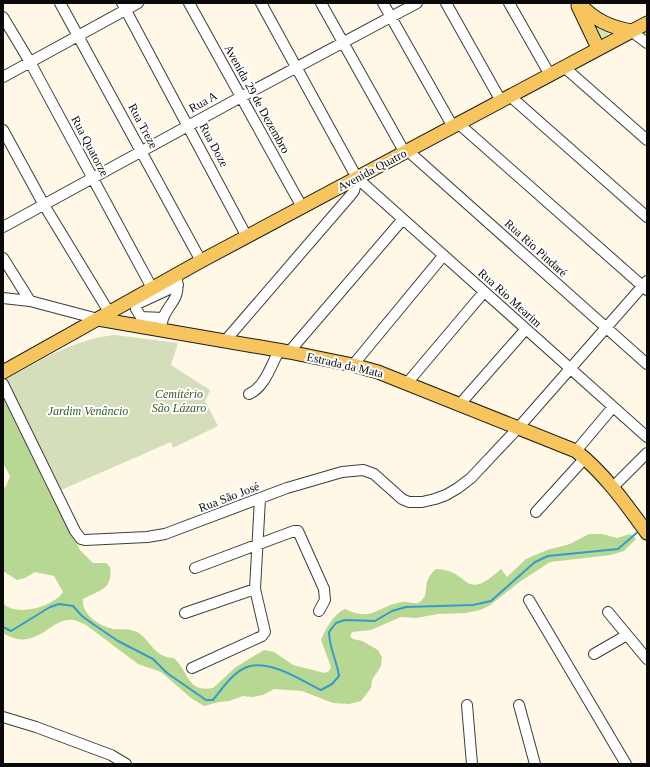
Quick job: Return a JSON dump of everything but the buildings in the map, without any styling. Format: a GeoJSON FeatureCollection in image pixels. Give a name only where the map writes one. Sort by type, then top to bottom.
{"type":"FeatureCollection","features":[{"type":"Feature","properties":{"kind":"main road"},"geometry":{"type":"LineString","coordinates":[[578,3],[589,13],[607,25],[631,31]]}},
{"type":"Feature","properties":{"kind":"main road"},"geometry":{"type":"LineString","coordinates":[[578,3],[598,48]]}},
{"type":"Feature","properties":{"kind":"main road","name":"Avenida Quatro"},"geometry":{"type":"LineString","coordinates":[[3,372],[152,288],[177,280],[201,261],[647,23]]}},
{"type":"Feature","properties":{"kind":"main road"},"geometry":{"type":"LineString","coordinates":[[607,25],[613,34],[612,41]]}},
{"type":"Feature","properties":{"kind":"main road","name":"Estrada da Mata"},"geometry":{"type":"LineString","coordinates":[[104,316],[162,324],[225,341],[353,365],[408,382],[519,427],[580,454],[613,487],[647,533]]}},
{"type":"Feature","properties":{"kind":"street","name":"Rua Treze"},"geometry":{"type":"LineString","coordinates":[[60,3],[80,36],[201,261]]}},
{"type":"Feature","properties":{"kind":"street"},"geometry":{"type":"LineString","coordinates":[[3,77],[80,36],[124,6],[138,3]]}},
{"type":"Feature","properties":{"kind":"street","name":"Avenida 29 de Dezembro"},"geometry":{"type":"LineString","coordinates":[[189,3],[302,207]]}},
{"type":"Feature","properties":{"kind":"street","name":"Rua Rio Mearim"},"geometry":{"type":"LineString","coordinates":[[261,3],[356,178],[647,437]]}},
{"type":"Feature","properties":{"kind":"street","name":"Rua Rio Pindaré"},"geometry":{"type":"LineString","coordinates":[[321,3],[406,152],[647,364]]}},
{"type":"Feature","properties":{"kind":"street"},"geometry":{"type":"LineString","coordinates":[[383,3],[456,125],[646,286]]}},
{"type":"Feature","properties":{"kind":"street","name":"Rua A"},"geometry":{"type":"LineString","coordinates":[[3,227],[142,152],[188,125],[417,3]]}},
{"type":"Feature","properties":{"kind":"street"},"geometry":{"type":"LineString","coordinates":[[446,3],[505,99],[647,217]]}},
{"type":"Feature","properties":{"kind":"street"},"geometry":{"type":"LineString","coordinates":[[509,3],[550,75]]}},
{"type":"Feature","properties":{"kind":"street","name":"Rua Doze"},"geometry":{"type":"LineString","coordinates":[[124,6],[247,237]]}},
{"type":"Feature","properties":{"kind":"street","name":"Rua Quatorze"},"geometry":{"type":"LineString","coordinates":[[3,17],[30,62],[152,288]]}},
{"type":"Feature","properties":{"kind":"street"},"geometry":{"type":"LineString","coordinates":[[631,31],[647,43]]}},
{"type":"Feature","properties":{"kind":"street"},"geometry":{"type":"LineString","coordinates":[[564,67],[647,140]]}},
{"type":"Feature","properties":{"kind":"street"},"geometry":{"type":"LineString","coordinates":[[3,130],[104,316]]}},
{"type":"Feature","properties":{"kind":"street"},"geometry":{"type":"LineString","coordinates":[[225,341],[350,196],[354,191],[356,178]]}},
{"type":"Feature","properties":{"kind":"street"},"geometry":{"type":"LineString","coordinates":[[249,394],[256,391],[284,352],[403,220]]}},
{"type":"Feature","properties":{"kind":"street"},"geometry":{"type":"LineString","coordinates":[[353,365],[444,256]]}},
{"type":"Feature","properties":{"kind":"street"},"geometry":{"type":"LineString","coordinates":[[3,258],[30,302]]}},
{"type":"Feature","properties":{"kind":"street"},"geometry":{"type":"LineString","coordinates":[[177,280],[177,297],[162,324],[141,317],[136,309],[137,304],[177,280]]}},
{"type":"Feature","properties":{"kind":"street","name":"Rua São José"},"geometry":{"type":"LineString","coordinates":[[3,384],[75,531],[81,538],[93,541],[166,534],[287,488],[342,472],[356,470],[369,471],[374,474],[398,496],[409,502],[422,502],[446,495],[471,478],[519,427],[606,328],[646,286]]}},
{"type":"Feature","properties":{"kind":"street"},"geometry":{"type":"LineString","coordinates":[[408,382],[484,292]]}},
{"type":"Feature","properties":{"kind":"street"},"geometry":{"type":"LineString","coordinates":[[3,298],[104,316]]}},
{"type":"Feature","properties":{"kind":"street"},"geometry":{"type":"LineString","coordinates":[[460,404],[526,329]]}},
{"type":"Feature","properties":{"kind":"street"},"geometry":{"type":"LineString","coordinates":[[536,512],[613,407]]}},
{"type":"Feature","properties":{"kind":"street"},"geometry":{"type":"LineString","coordinates":[[613,487],[647,453]]}},
{"type":"Feature","properties":{"kind":"street"},"geometry":{"type":"LineString","coordinates":[[192,668],[264,634],[266,630],[255,589],[260,499]]}},
{"type":"Feature","properties":{"kind":"street"},"geometry":{"type":"LineString","coordinates":[[195,568],[258,546],[294,531],[299,533],[324,589],[325,600],[318,611]]}},
{"type":"Feature","properties":{"kind":"street"},"geometry":{"type":"LineString","coordinates":[[185,613],[255,589]]}},
{"type":"Feature","properties":{"kind":"street"},"geometry":{"type":"LineString","coordinates":[[529,600],[626,764]]}},
{"type":"Feature","properties":{"kind":"street"},"geometry":{"type":"LineString","coordinates":[[608,612],[647,659]]}},
{"type":"Feature","properties":{"kind":"street"},"geometry":{"type":"LineString","coordinates":[[594,654],[627,635]]}},
{"type":"Feature","properties":{"kind":"street"},"geometry":{"type":"LineString","coordinates":[[519,704],[535,764]]}},
{"type":"Feature","properties":{"kind":"street"},"geometry":{"type":"LineString","coordinates":[[467,705],[472,764]]}},
{"type":"Feature","properties":{"kind":"street"},"geometry":{"type":"LineString","coordinates":[[3,718],[36,727],[104,753],[126,764]]}},
{"type":"Feature","properties":{"kind":"green space"},"geometry":{"type":"Polygon","coordinates":[[[593,20],[607,31],[609,36],[599,41],[589,22],[593,20]]]}},
{"type":"Feature","properties":{"kind":"green space","name":"Jardim Venâncio"},"geometry":{"type":"Polygon","coordinates":[[[115,335],[178,343],[171,365],[210,390],[205,401],[218,426],[173,448],[171,442],[61,490],[4,380],[44,358],[71,346],[100,337],[115,335]]]}},
{"type":"Feature","properties":{"kind":"green space"},"geometry":{"type":"Polygon","coordinates":[[[3,396],[80,550],[93,563],[106,563],[110,567],[110,575],[107,585],[100,591],[83,599],[85,610],[92,618],[102,625],[113,629],[131,630],[142,635],[157,652],[167,657],[174,658],[189,680],[198,687],[204,689],[213,688],[236,667],[264,650],[274,652],[293,665],[325,673],[329,671],[331,667],[321,640],[327,627],[337,614],[345,609],[355,613],[369,614],[394,604],[419,602],[424,598],[428,579],[436,569],[456,574],[473,585],[479,584],[488,579],[501,569],[507,577],[526,559],[547,550],[570,544],[589,534],[602,534],[617,538],[630,534],[636,539],[624,551],[611,555],[550,562],[521,581],[489,606],[480,610],[466,613],[438,614],[416,618],[401,617],[371,630],[352,632],[350,636],[353,639],[362,641],[378,650],[382,657],[381,666],[372,680],[371,688],[361,701],[349,704],[333,703],[302,691],[274,689],[263,695],[253,697],[243,696],[229,701],[204,706],[191,698],[161,672],[138,664],[86,625],[77,621],[65,621],[34,637],[25,639],[15,638],[3,633],[3,603],[16,610],[25,610],[44,606],[59,597],[63,592],[54,576],[35,572],[25,578],[17,580],[3,571],[3,489],[6,486],[10,476],[3,463],[3,396]]]}},
{"type":"Feature","properties":{"kind":"waterway"},"geometry":{"type":"LineString","coordinates":[[3,627],[11,631],[50,607],[59,604],[73,606],[82,616],[93,624],[118,641],[153,659],[167,673],[206,700],[213,700],[228,681],[242,669],[256,665],[275,668],[321,690],[332,684],[339,676],[329,638],[329,632],[336,623],[345,620],[375,621],[392,611],[406,607],[473,605],[491,601],[535,562],[548,556],[618,549],[640,530]]}},
{"type":"Feature","properties":{"kind":"park label","name":"Cemitério São Lázaro"},"geometry":{"type":"Point","coordinates":[179,401]}}]}
